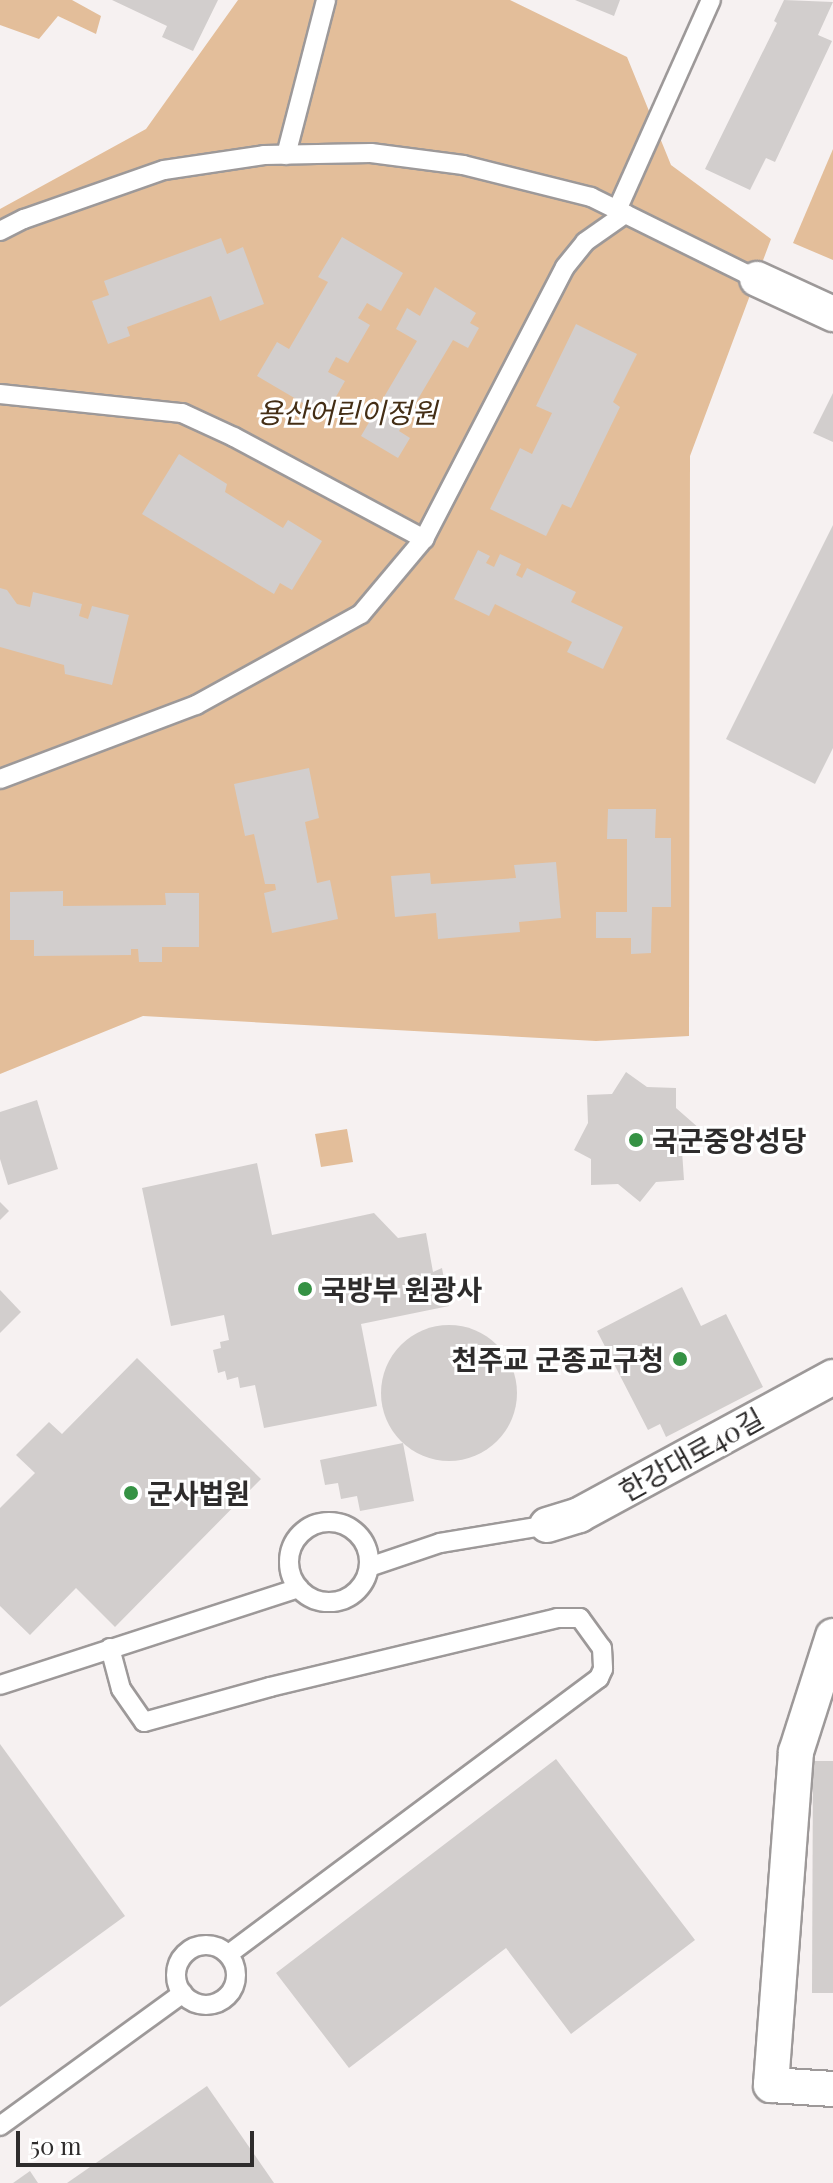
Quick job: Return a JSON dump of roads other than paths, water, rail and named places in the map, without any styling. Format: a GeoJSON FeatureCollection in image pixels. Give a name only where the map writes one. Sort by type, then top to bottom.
{"type":"FeatureCollection","features":[{"type":"Feature","properties":{"kind":"street"},"geometry":{"type":"LineString","coordinates":[[757,279],[833,314]]}},
{"type":"Feature","properties":{"kind":"street","name":"한강대로40길"},"geometry":{"type":"LineString","coordinates":[[547,1525],[579,1515],[833,1377]]}},
{"type":"Feature","properties":{"kind":"street"},"geometry":{"type":"LineString","coordinates":[[833,1636],[796,1752],[771,2085],[833,2089]]}},
{"type":"Feature","properties":{"kind":"lane"},"geometry":{"type":"LineString","coordinates":[[286,155],[326,0]]}},
{"type":"Feature","properties":{"kind":"lane"},"geometry":{"type":"LineString","coordinates":[[0,779],[196,705],[361,614],[424,539],[565,267],[585,242],[621,212],[711,0]]}},
{"type":"Feature","properties":{"kind":"lane"},"geometry":{"type":"LineString","coordinates":[[0,231],[24,219],[164,170],[264,155],[371,153],[463,165],[579,193],[757,279]]}},
{"type":"Feature","properties":{"kind":"lane"},"geometry":{"type":"LineString","coordinates":[[0,394],[182,413],[234,437],[424,539]]}},
{"type":"Feature","properties":{"kind":"lane"},"geometry":{"type":"LineString","coordinates":[[338,1523],[351,1528],[368,1549],[369,1567],[361,1587],[340,1602],[314,1600],[299,1588],[290,1571],[289,1558],[301,1534],[312,1526],[338,1523]]}},
{"type":"Feature","properties":{"kind":"lane"},"geometry":{"type":"LineString","coordinates":[[369,1567],[440,1543],[547,1525]]}},
{"type":"Feature","properties":{"kind":"lane"},"geometry":{"type":"LineString","coordinates":[[0,1685],[299,1588]]}},
{"type":"Feature","properties":{"kind":"lane"},"geometry":{"type":"LineString","coordinates":[[110,1648],[121,1689],[144,1722],[285,1684],[557,1618],[580,1618],[602,1648],[603,1669],[599,1678],[229,1954]]}},
{"type":"Feature","properties":{"kind":"lane"},"geometry":{"type":"LineString","coordinates":[[213,1945],[229,1954],[235,1962],[236,1981],[225,1999],[205,2005],[194,2003],[183,1993],[176,1979],[176,1968],[186,1952],[194,1947],[213,1945]]}},
{"type":"Feature","properties":{"kind":"lane"},"geometry":{"type":"LineString","coordinates":[[0,2126],[183,1993]]}},
{"type":"Feature","properties":{"kind":"place","name":"국군중앙성당"},"geometry":{"type":"Point","coordinates":[636,1140]}},
{"type":"Feature","properties":{"kind":"place","name":"국방부 원광사"},"geometry":{"type":"Point","coordinates":[305,1289]}},
{"type":"Feature","properties":{"kind":"place","name":"천주교 군종교구청"},"geometry":{"type":"Point","coordinates":[680,1359]}},
{"type":"Feature","properties":{"kind":"place","name":"군사법원"},"geometry":{"type":"Point","coordinates":[131,1493]}},
{"type":"Feature","properties":{"kind":"park label","name":"용산어린이정원"},"geometry":{"type":"Point","coordinates":[347,412]}}]}
